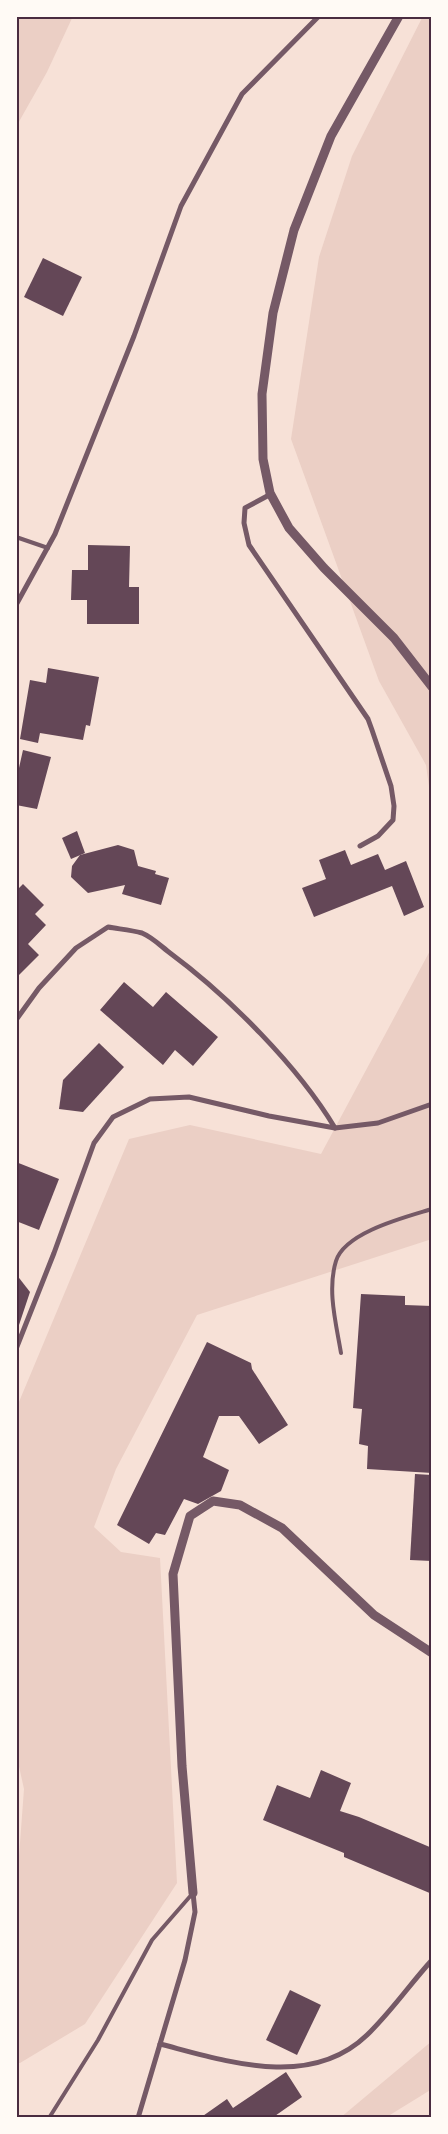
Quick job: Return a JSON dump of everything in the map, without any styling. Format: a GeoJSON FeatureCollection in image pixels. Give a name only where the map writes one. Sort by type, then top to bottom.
{"type":"FeatureCollection","features":[{"type":"Feature","properties":{"kind":"street"},"geometry":{"type":"LineString","coordinates":[[16,605],[48,548],[134,336],[180,206],[242,94],[319,16]]}},
{"type":"Feature","properties":{"kind":"street"},"geometry":{"type":"LineString","coordinates":[[399,16],[331,136],[294,230],[273,313],[262,394],[263,459],[271,494],[289,528],[324,568],[394,638],[432,687]]}},
{"type":"Feature","properties":{"kind":"street"},"geometry":{"type":"LineString","coordinates":[[271,494],[245,508],[244,523],[249,545],[368,719],[391,786],[394,806],[393,820],[378,836],[360,846]]}},
{"type":"Feature","properties":{"kind":"street"},"geometry":{"type":"LineString","coordinates":[[16,1020],[39,988],[76,948],[108,927],[143,934],[181,962],[238,1011],[302,1082],[322,1107],[335,1128]]}},
{"type":"Feature","properties":{"kind":"street"},"geometry":{"type":"LineString","coordinates":[[16,1349],[94,1143],[113,1117],[150,1099],[189,1097],[269,1116],[335,1128],[378,1123],[432,1104]]}},
{"type":"Feature","properties":{"kind":"street"},"geometry":{"type":"LineString","coordinates":[[138,2118],[185,1960],[195,1912],[182,1766],[173,1574],[190,1516],[213,1501],[240,1505],[282,1528],[374,1615],[432,1653]]}},
{"type":"Feature","properties":{"kind":"street"},"geometry":{"type":"LineString","coordinates":[[160,2044],[226,2062],[260,2068],[294,2066],[328,2059],[349,2049],[367,2035],[432,1960]]}},
{"type":"Feature","properties":{"kind":"lane"},"geometry":{"type":"LineString","coordinates":[[16,537],[48,548]]}},
{"type":"Feature","properties":{"kind":"lane"},"geometry":{"type":"LineString","coordinates":[[341,1353],[332,1298],[336,1259],[349,1244],[379,1226],[432,1209]]}},
{"type":"Feature","properties":{"kind":"lane"},"geometry":{"type":"LineString","coordinates":[[49,2118],[98,2040],[152,1940],[193,1893]]}},
{"type":"Feature","properties":{"kind":"shaded area"},"geometry":{"type":"Polygon","coordinates":[[[16,16],[73,16],[47,72],[16,127],[16,16]]]}},
{"type":"Feature","properties":{"kind":"shaded area"},"geometry":{"type":"Polygon","coordinates":[[[423,16],[432,16],[432,808],[426,765],[379,681],[291,439],[319,257],[352,156],[423,16]]]}},
{"type":"Feature","properties":{"kind":"shaded area"},"geometry":{"type":"Polygon","coordinates":[[[432,947],[432,1239],[197,1315],[116,1469],[94,1527],[121,1552],[160,1558],[177,1883],[85,2024],[20,2063],[16,2063],[16,1859],[19,1856],[24,1789],[16,1753],[16,1409],[129,1139],[190,1125],[321,1154],[432,947]]]}},
{"type":"Feature","properties":{"kind":"shaded area"},"geometry":{"type":"Polygon","coordinates":[[[432,2041],[432,2089],[385,2118],[340,2118],[432,2041]]]}},
{"type":"Feature","properties":{"kind":"building"},"geometry":{"type":"Polygon","coordinates":[[[43,258],[82,277],[63,316],[24,297],[43,258]]]}},
{"type":"Feature","properties":{"kind":"building"},"geometry":{"type":"Polygon","coordinates":[[[88,545],[130,546],[129,587],[139,587],[139,624],[87,624],[87,600],[71,600],[72,570],[88,570],[88,545]]]}},
{"type":"Feature","properties":{"kind":"building"},"geometry":{"type":"Polygon","coordinates":[[[48,668],[99,677],[90,726],[86,725],[83,740],[40,733],[38,743],[20,739],[30,680],[46,683],[48,668]]]}},
{"type":"Feature","properties":{"kind":"building"},"geometry":{"type":"Polygon","coordinates":[[[23,750],[51,757],[37,809],[16,805],[16,767],[19,768],[23,750]]]}},
{"type":"Feature","properties":{"kind":"building"},"geometry":{"type":"Polygon","coordinates":[[[77,831],[85,853],[71,859],[62,838],[77,831]]]}},
{"type":"Feature","properties":{"kind":"building"},"geometry":{"type":"Polygon","coordinates":[[[118,845],[134,850],[138,866],[156,871],[155,874],[169,878],[161,905],[122,894],[125,885],[88,893],[71,877],[72,866],[80,855],[118,845]]]}},
{"type":"Feature","properties":{"kind":"building"},"geometry":{"type":"Polygon","coordinates":[[[345,850],[351,865],[378,854],[385,870],[406,861],[424,907],[404,916],[392,886],[314,917],[302,888],[326,879],[319,860],[345,850]]]}},
{"type":"Feature","properties":{"kind":"building"},"geometry":{"type":"Polygon","coordinates":[[[23,884],[44,905],[35,914],[46,925],[28,944],[39,955],[16,978],[16,891],[23,884]]]}},
{"type":"Feature","properties":{"kind":"building"},"geometry":{"type":"Polygon","coordinates":[[[124,982],[153,1007],[166,992],[218,1037],[193,1066],[175,1050],[163,1065],[100,1010],[124,982]]]}},
{"type":"Feature","properties":{"kind":"building"},"geometry":{"type":"Polygon","coordinates":[[[99,1043],[124,1067],[83,1112],[59,1109],[63,1080],[99,1043]]]}},
{"type":"Feature","properties":{"kind":"building"},"geometry":{"type":"Polygon","coordinates":[[[16,1162],[59,1179],[39,1230],[16,1221],[16,1162]]]}},
{"type":"Feature","properties":{"kind":"building"},"geometry":{"type":"Polygon","coordinates":[[[16,1274],[30,1292],[17,1331],[16,1331],[16,1274]]]}},
{"type":"Feature","properties":{"kind":"building"},"geometry":{"type":"Polygon","coordinates":[[[361,1294],[405,1296],[405,1305],[432,1306],[432,1473],[367,1469],[368,1446],[359,1444],[362,1409],[353,1408],[361,1294]]]}},
{"type":"Feature","properties":{"kind":"building"},"geometry":{"type":"Polygon","coordinates":[[[207,1342],[251,1363],[252,1369],[288,1425],[259,1444],[239,1416],[219,1416],[203,1457],[229,1470],[221,1491],[198,1504],[184,1499],[165,1535],[156,1533],[149,1544],[117,1525],[207,1342]]]}},
{"type":"Feature","properties":{"kind":"building"},"geometry":{"type":"Polygon","coordinates":[[[415,1474],[432,1475],[432,1561],[410,1560],[415,1474]]]}},
{"type":"Feature","properties":{"kind":"building"},"geometry":{"type":"Polygon","coordinates":[[[321,1770],[351,1783],[340,1811],[359,1817],[432,1848],[432,1894],[344,1857],[344,1853],[263,1820],[277,1785],[310,1798],[321,1770]]]}},
{"type":"Feature","properties":{"kind":"building"},"geometry":{"type":"Polygon","coordinates":[[[290,1990],[321,2005],[297,2055],[266,2040],[290,1990]]]}},
{"type":"Feature","properties":{"kind":"building"},"geometry":{"type":"Polygon","coordinates":[[[286,2072],[302,2097],[272,2118],[200,2118],[227,2099],[233,2108],[286,2072]]]}}]}
